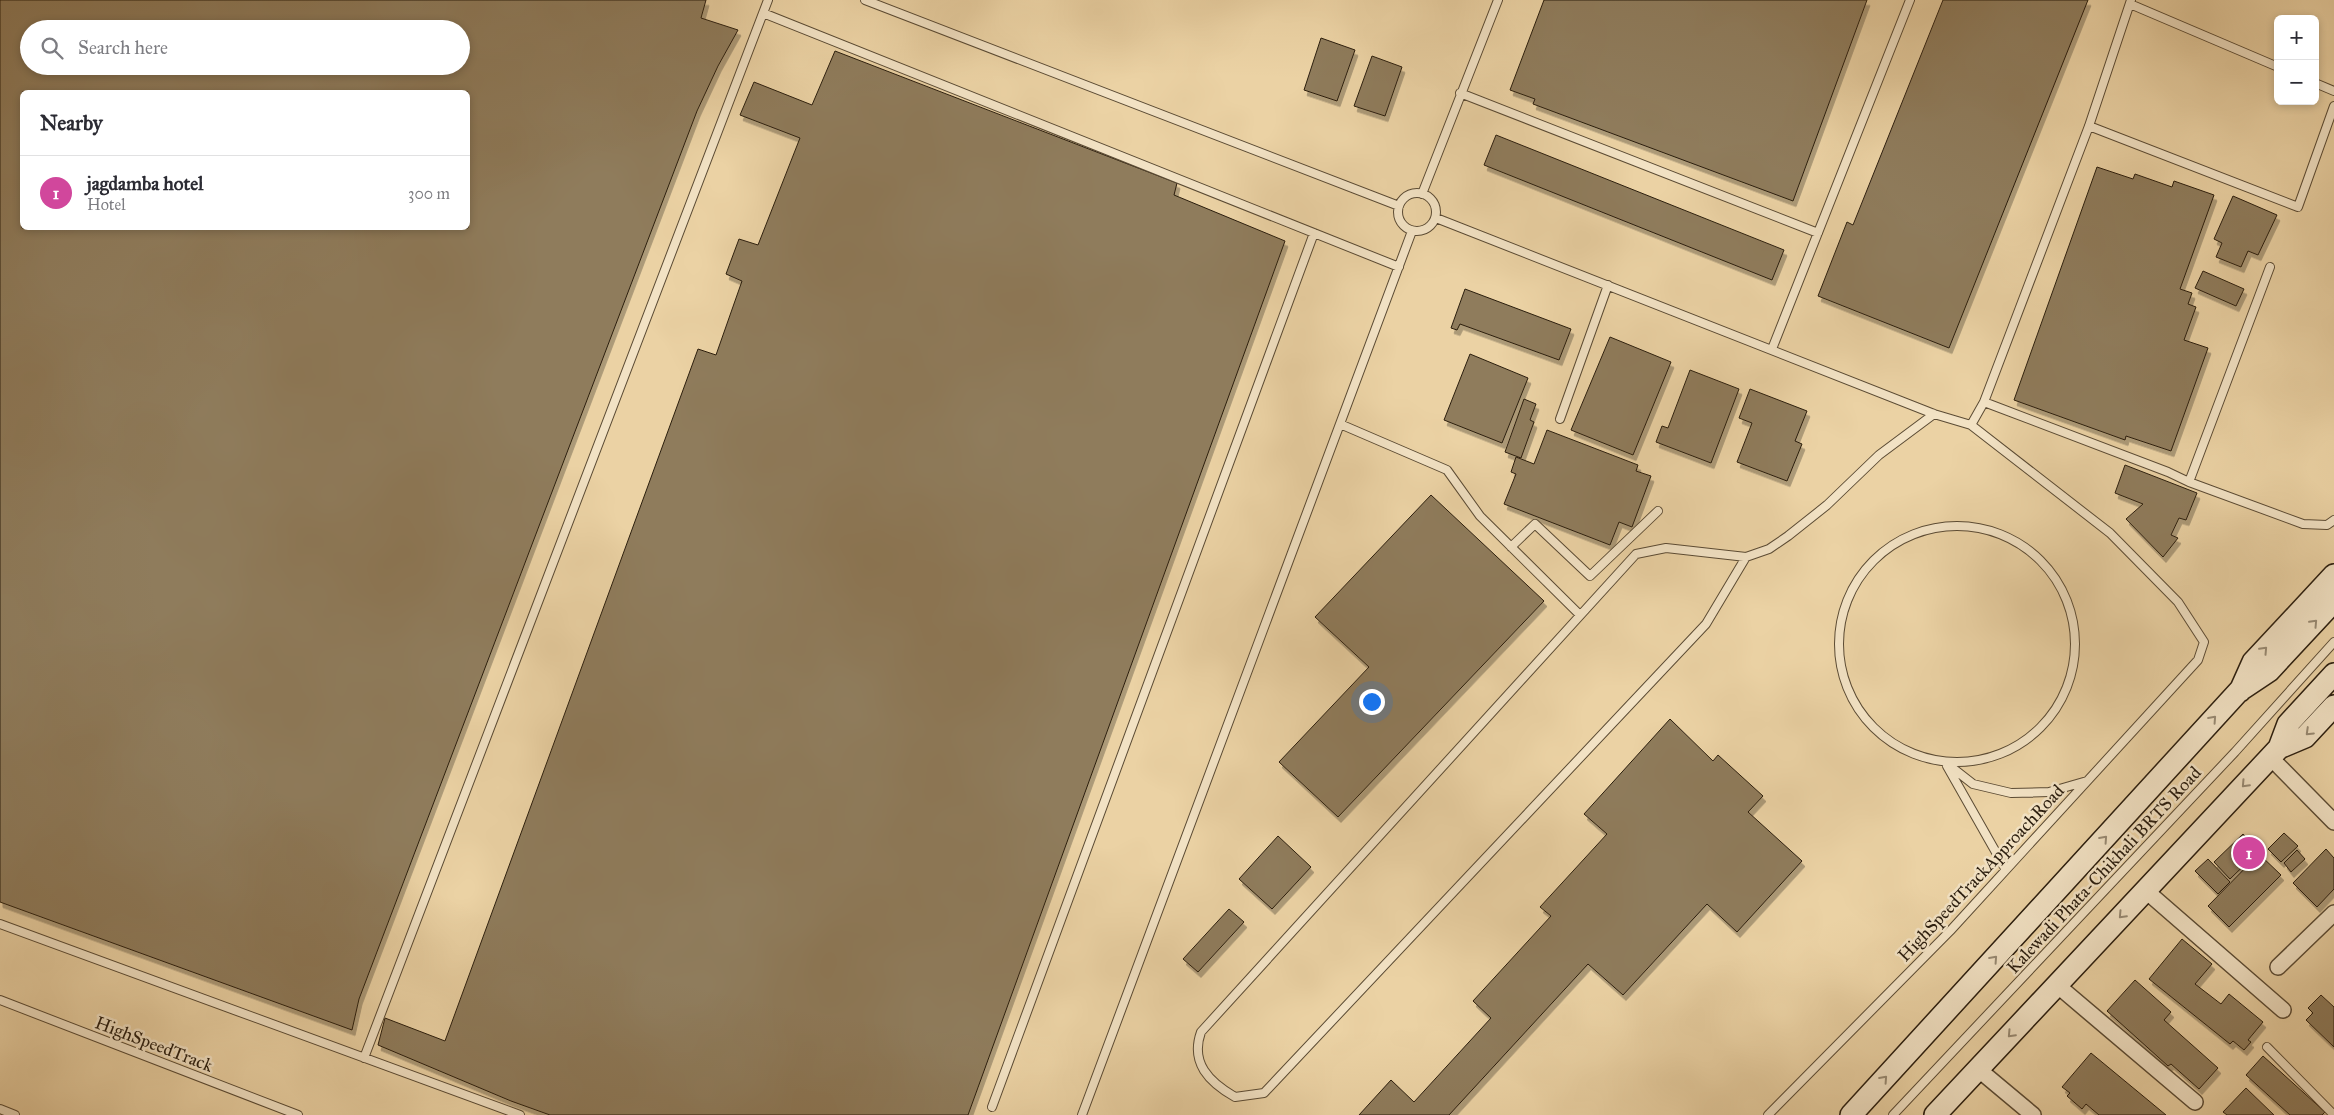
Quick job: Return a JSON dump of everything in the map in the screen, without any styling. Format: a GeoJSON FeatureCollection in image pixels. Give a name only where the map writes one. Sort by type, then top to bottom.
{"type":"FeatureCollection","features":[{"type":"Feature","properties":{"kind":"main road"},"geometry":{"type":"LineString","coordinates":[[2240,691],[2253,662],[2334,575]]}},
{"type":"Feature","properties":{"kind":"main road"},"geometry":{"type":"LineString","coordinates":[[1851,1115],[2240,691],[2269,671],[2334,601]]}},
{"type":"Feature","properties":{"kind":"main road"},"geometry":{"type":"LineString","coordinates":[[1935,1115],[2274,753],[2288,724],[2334,674]]}},
{"type":"Feature","properties":{"kind":"main road"},"geometry":{"type":"LineString","coordinates":[[2274,753],[2305,737],[2334,706]]}},
{"type":"Feature","properties":{"kind":"street"},"geometry":{"type":"LineString","coordinates":[[2274,753],[2334,822]]}},
{"type":"Feature","properties":{"kind":"street"},"geometry":{"type":"LineString","coordinates":[[2145,890],[2283,1010]]}},
{"type":"Feature","properties":{"kind":"street"},"geometry":{"type":"LineString","coordinates":[[2278,967],[2334,913]]}},
{"type":"Feature","properties":{"kind":"street"},"geometry":{"type":"LineString","coordinates":[[2058,985],[2195,1102]]}},
{"type":"Feature","properties":{"kind":"street"},"geometry":{"type":"LineString","coordinates":[[1978,1069],[2032,1115]]}},
{"type":"Feature","properties":{"kind":"lane"},"geometry":{"type":"LineString","coordinates":[[364,1058],[768,0]]}},
{"type":"Feature","properties":{"kind":"lane"},"geometry":{"type":"LineString","coordinates":[[865,0],[1399,206]]}},
{"type":"Feature","properties":{"kind":"lane"},"geometry":{"type":"LineString","coordinates":[[1422,194],[1498,0]]}},
{"type":"Feature","properties":{"kind":"lane"},"geometry":{"type":"LineString","coordinates":[[1772,349],[1910,0]]}},
{"type":"Feature","properties":{"kind":"lane"},"geometry":{"type":"LineString","coordinates":[[1436,218],[1934,414],[1971,425],[1984,402],[2089,126],[2131,2],[2274,65]]}},
{"type":"Feature","properties":{"kind":"lane"},"geometry":{"type":"LineString","coordinates":[[763,13],[1399,267]]}},
{"type":"Feature","properties":{"kind":"lane"},"geometry":{"type":"LineString","coordinates":[[2319,85],[2334,91]]}},
{"type":"Feature","properties":{"kind":"lane"},"geometry":{"type":"LineString","coordinates":[[1460,93],[1818,233]]}},
{"type":"Feature","properties":{"kind":"lane"},"geometry":{"type":"LineString","coordinates":[[2089,126],[2298,207],[2334,106]]}},
{"type":"Feature","properties":{"kind":"lane"},"geometry":{"type":"LineString","coordinates":[[1410,194],[1422,194],[1432,200],[1435,206],[1436,218],[1423,231],[1412,231],[1400,222],[1398,216],[1399,206],[1404,198],[1410,194]]}},
{"type":"Feature","properties":{"kind":"lane"},"geometry":{"type":"LineString","coordinates":[[1082,1115],[1412,231]]}},
{"type":"Feature","properties":{"kind":"lane"},"geometry":{"type":"LineString","coordinates":[[992,1107],[1314,233]]}},
{"type":"Feature","properties":{"kind":"lane"},"geometry":{"type":"LineString","coordinates":[[2189,482],[2270,267]]}},
{"type":"Feature","properties":{"kind":"lane"},"geometry":{"type":"LineString","coordinates":[[1560,419],[1608,285]]}},
{"type":"Feature","properties":{"kind":"lane"},"geometry":{"type":"LineString","coordinates":[[1984,402],[2303,524],[2327,524],[2334,520]]}},
{"type":"Feature","properties":{"kind":"lane"},"geometry":{"type":"LineString","coordinates":[[1746,557],[1706,624],[1264,1093],[1235,1097],[1209,1080],[1202,1065],[1197,1044],[1201,1032],[1636,554],[1666,548],[1746,557],[1769,549],[1827,505],[1879,455],[1934,414]]}},
{"type":"Feature","properties":{"kind":"lane"},"geometry":{"type":"LineString","coordinates":[[1340,424],[1447,470],[1480,516],[1580,615]]}},
{"type":"Feature","properties":{"kind":"lane","name":"HighSpeedTrackApproachRoad"},"geometry":{"type":"LineString","coordinates":[[1768,1115],[1950,931],[2198,660],[2204,642],[2178,602],[2110,533],[1971,425]]}},
{"type":"Feature","properties":{"kind":"lane"},"geometry":{"type":"LineString","coordinates":[[1511,547],[1534,524],[1590,576],[1658,511]]}},
{"type":"Feature","properties":{"kind":"lane"},"geometry":{"type":"LineString","coordinates":[[1945,762],[1985,759],[2022,744],[2051,717],[2070,682],[2076,642],[2068,603],[2048,569],[2018,543],[1980,528],[1942,527],[1906,537],[1874,558],[1851,589],[1839,625],[1839,663],[1852,699],[1875,730],[1906,751],[1945,762],[1973,784],[2011,793],[2048,792],[2088,781]]}},
{"type":"Feature","properties":{"kind":"lane","name":"Kalewadi Phata-Chikhali BRTS Road"},"geometry":{"type":"LineString","coordinates":[[1893,1115],[2235,752],[2334,642]]}},
{"type":"Feature","properties":{"kind":"lane"},"geometry":{"type":"LineString","coordinates":[[1945,762],[2006,870]]}},
{"type":"Feature","properties":{"kind":"lane"},"geometry":{"type":"LineString","coordinates":[[0,924],[520,1115]]}},
{"type":"Feature","properties":{"kind":"lane","name":"HighSpeedTrack"},"geometry":{"type":"LineString","coordinates":[[0,1000],[298,1115]]}},
{"type":"Feature","properties":{"kind":"lane"},"geometry":{"type":"LineString","coordinates":[[2267,1047],[2334,1115]]}},
{"type":"Feature","properties":{"kind":"lane"},"geometry":{"type":"LineString","coordinates":[[0,1109],[15,1115]]}},
{"type":"Feature","properties":{"kind":"building"},"geometry":{"type":"Polygon","coordinates":[[[0,0],[706,0],[701,18],[738,30],[718,66],[697,111],[359,999],[352,1030],[0,902],[0,0]]]}},
{"type":"Feature","properties":{"kind":"building"},"geometry":{"type":"Polygon","coordinates":[[[1544,0],[1867,0],[1793,201],[1533,104],[1535,99],[1510,90],[1544,0]]]}},
{"type":"Feature","properties":{"kind":"building"},"geometry":{"type":"Polygon","coordinates":[[[1943,0],[2088,0],[1949,348],[1818,296],[1847,222],[1853,225],[1943,0]]]}},
{"type":"Feature","properties":{"kind":"building"},"geometry":{"type":"Polygon","coordinates":[[[1321,38],[1355,50],[1337,101],[1304,90],[1321,38]]]}},
{"type":"Feature","properties":{"kind":"building"},"geometry":{"type":"Polygon","coordinates":[[[835,51],[1177,183],[1174,195],[1285,241],[968,1115],[550,1115],[511,1101],[378,1045],[385,1018],[445,1041],[698,349],[716,355],[742,281],[726,274],[739,239],[758,245],[800,138],[740,115],[754,82],[812,105],[835,51]]]}},
{"type":"Feature","properties":{"kind":"building"},"geometry":{"type":"Polygon","coordinates":[[[1372,56],[1402,67],[1385,116],[1354,106],[1372,56]]]}},
{"type":"Feature","properties":{"kind":"building"},"geometry":{"type":"Polygon","coordinates":[[[1496,135],[1784,250],[1772,280],[1484,165],[1496,135]]]}},
{"type":"Feature","properties":{"kind":"building"},"geometry":{"type":"Polygon","coordinates":[[[2097,167],[2133,179],[2135,174],[2172,187],[2174,181],[2214,195],[2180,289],[2192,293],[2188,304],[2196,307],[2184,340],[2208,348],[2171,451],[2126,436],[2125,440],[2014,400],[2097,167]]]}},
{"type":"Feature","properties":{"kind":"building"},"geometry":{"type":"Polygon","coordinates":[[[2233,196],[2277,215],[2258,255],[2248,251],[2241,267],[2216,257],[2222,243],[2214,239],[2233,196]]]}},
{"type":"Feature","properties":{"kind":"building"},"geometry":{"type":"Polygon","coordinates":[[[2203,271],[2244,289],[2236,306],[2195,288],[2203,271]]]}},
{"type":"Feature","properties":{"kind":"building"},"geometry":{"type":"Polygon","coordinates":[[[1465,289],[1571,329],[1559,360],[1460,324],[1457,330],[1451,328],[1465,289]]]}},
{"type":"Feature","properties":{"kind":"building"},"geometry":{"type":"Polygon","coordinates":[[[1610,337],[1671,362],[1633,455],[1571,430],[1610,337]]]}},
{"type":"Feature","properties":{"kind":"building"},"geometry":{"type":"Polygon","coordinates":[[[1470,354],[1528,378],[1502,443],[1444,420],[1470,354]]]}},
{"type":"Feature","properties":{"kind":"building"},"geometry":{"type":"Polygon","coordinates":[[[1690,370],[1739,389],[1711,463],[1656,442],[1662,426],[1668,428],[1690,370]]]}},
{"type":"Feature","properties":{"kind":"building"},"geometry":{"type":"Polygon","coordinates":[[[1750,389],[1807,411],[1795,441],[1802,444],[1787,481],[1737,462],[1752,423],[1739,418],[1750,389]]]}},
{"type":"Feature","properties":{"kind":"building"},"geometry":{"type":"Polygon","coordinates":[[[1524,399],[1536,404],[1530,420],[1534,422],[1521,458],[1505,452],[1524,399]]]}},
{"type":"Feature","properties":{"kind":"building"},"geometry":{"type":"Polygon","coordinates":[[[1547,430],[1638,465],[1636,471],[1651,476],[1632,527],[1619,522],[1610,545],[1504,504],[1516,474],[1511,472],[1516,457],[1534,464],[1547,430]]]}},
{"type":"Feature","properties":{"kind":"building"},"geometry":{"type":"Polygon","coordinates":[[[2125,465],[2197,493],[2186,520],[2179,518],[2171,535],[2178,538],[2163,557],[2126,519],[2143,504],[2115,493],[2125,465]]]}},
{"type":"Feature","properties":{"kind":"building"},"geometry":{"type":"Polygon","coordinates":[[[1431,495],[1544,601],[1338,817],[1279,762],[1369,667],[1315,617],[1431,495]]]}},
{"type":"Feature","properties":{"kind":"building"},"geometry":{"type":"Polygon","coordinates":[[[1670,719],[1713,761],[1718,755],[1763,796],[1748,812],[1802,861],[1737,932],[1707,904],[1623,995],[1588,964],[1449,1115],[1359,1115],[1391,1080],[1414,1102],[1491,1018],[1473,1001],[1551,916],[1540,907],[1607,834],[1584,814],[1670,719]]]}},
{"type":"Feature","properties":{"kind":"building"},"geometry":{"type":"Polygon","coordinates":[[[2284,833],[2298,846],[2281,862],[2268,849],[2284,833]]]}},
{"type":"Feature","properties":{"kind":"building"},"geometry":{"type":"Polygon","coordinates":[[[2243,834],[2260,850],[2230,879],[2214,862],[2243,834]]]}},
{"type":"Feature","properties":{"kind":"building"},"geometry":{"type":"Polygon","coordinates":[[[1278,836],[1311,867],[1272,909],[1239,879],[1278,836]]]}},
{"type":"Feature","properties":{"kind":"building"},"geometry":{"type":"Polygon","coordinates":[[[2326,849],[2334,858],[2334,889],[2317,907],[2293,883],[2326,849]]]}},
{"type":"Feature","properties":{"kind":"building"},"geometry":{"type":"Polygon","coordinates":[[[2297,850],[2305,859],[2291,872],[2284,863],[2297,850]]]}},
{"type":"Feature","properties":{"kind":"building"},"geometry":{"type":"Polygon","coordinates":[[[2259,854],[2281,875],[2229,927],[2208,906],[2259,854]]]}},
{"type":"Feature","properties":{"kind":"building"},"geometry":{"type":"Polygon","coordinates":[[[2208,859],[2230,882],[2218,894],[2195,871],[2208,859]]]}},
{"type":"Feature","properties":{"kind":"building"},"geometry":{"type":"Polygon","coordinates":[[[1229,909],[1244,922],[1198,972],[1183,959],[1229,909]]]}},
{"type":"Feature","properties":{"kind":"building"},"geometry":{"type":"Polygon","coordinates":[[[2182,939],[2212,964],[2195,984],[2221,1004],[2229,994],[2263,1022],[2248,1040],[2251,1042],[2244,1050],[2233,1041],[2230,1044],[2149,979],[2182,939]]]}},
{"type":"Feature","properties":{"kind":"building"},"geometry":{"type":"Polygon","coordinates":[[[2135,980],[2171,1012],[2164,1020],[2218,1068],[2199,1089],[2171,1064],[2168,1066],[2107,1011],[2135,980]]]}},
{"type":"Feature","properties":{"kind":"building"},"geometry":{"type":"Polygon","coordinates":[[[2321,995],[2334,1007],[2334,1047],[2306,1020],[2313,1013],[2308,1008],[2321,995]]]}},
{"type":"Feature","properties":{"kind":"building"},"geometry":{"type":"Polygon","coordinates":[[[2091,1053],[2166,1115],[2099,1115],[2086,1104],[2082,1109],[2067,1096],[2070,1093],[2062,1087],[2091,1053]]]}},
{"type":"Feature","properties":{"kind":"building"},"geometry":{"type":"Polygon","coordinates":[[[2263,1056],[2325,1112],[2322,1115],[2290,1115],[2246,1075],[2263,1056]]]}},
{"type":"Feature","properties":{"kind":"building"},"geometry":{"type":"Polygon","coordinates":[[[2246,1088],[2274,1115],[2227,1115],[2223,1112],[2246,1088]]]}},
{"type":"Feature","properties":{"kind":"place","name":"jagdamba hotel"},"geometry":{"type":"Point","coordinates":[2249,853]}}]}
